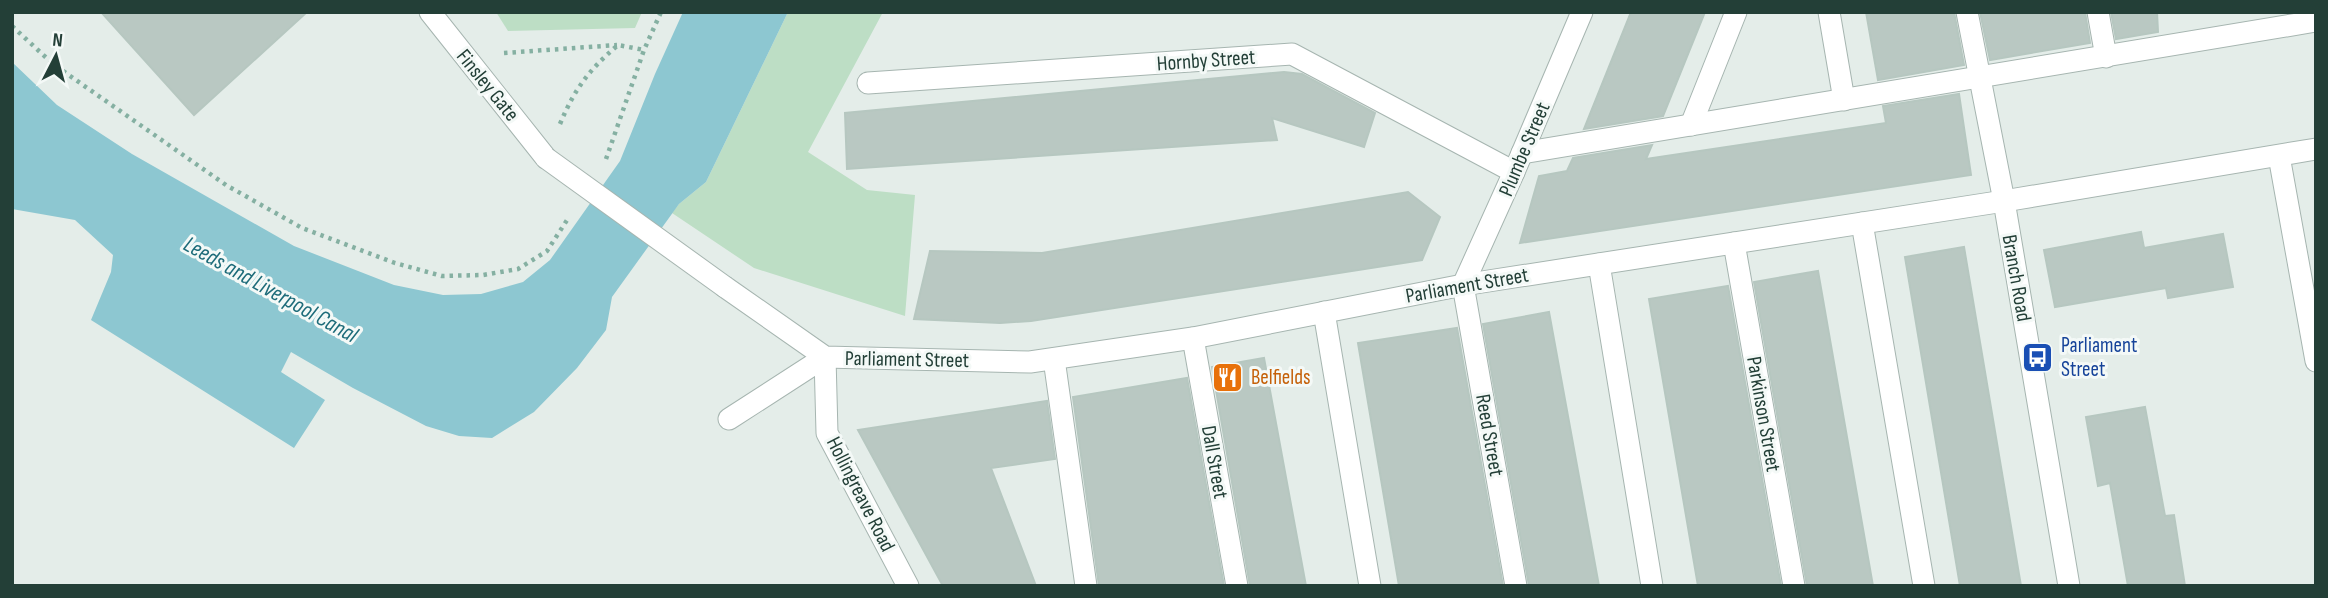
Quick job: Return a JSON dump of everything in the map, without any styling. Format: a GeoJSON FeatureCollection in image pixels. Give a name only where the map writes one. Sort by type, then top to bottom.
{"type":"FeatureCollection","features":[{"type":"Feature","properties":{"kind":"street","name":"Finsley Gate"},"geometry":{"type":"LineString","coordinates":[[430,12],[546,158],[825,357]]}},
{"type":"Feature","properties":{"kind":"street","name":"Plumbe Street"},"geometry":{"type":"LineString","coordinates":[[1463,285],[1582,12]]}},
{"type":"Feature","properties":{"kind":"street"},"geometry":{"type":"LineString","coordinates":[[1691,125],[1736,12]]}},
{"type":"Feature","properties":{"kind":"street"},"geometry":{"type":"LineString","coordinates":[[1829,12],[1844,100]]}},
{"type":"Feature","properties":{"kind":"street","name":"Branch Road"},"geometry":{"type":"LineString","coordinates":[[1967,12],[2004,201],[2069,586]]}},
{"type":"Feature","properties":{"kind":"street"},"geometry":{"type":"LineString","coordinates":[[2098,12],[2106,57]]}},
{"type":"Feature","properties":{"kind":"street"},"geometry":{"type":"LineString","coordinates":[[1518,163],[1691,125],[2316,21]]}},
{"type":"Feature","properties":{"kind":"street","name":"Hornby Street"},"geometry":{"type":"LineString","coordinates":[[869,83],[1292,54],[1518,163]]}},
{"type":"Feature","properties":{"kind":"street","name":"Parliament Street"},"geometry":{"type":"LineString","coordinates":[[825,357],[1030,362],[1054,359],[1193,338],[1463,285],[2004,201],[2316,149]]}},
{"type":"Feature","properties":{"kind":"street"},"geometry":{"type":"LineString","coordinates":[[2279,156],[2316,361]]}},
{"type":"Feature","properties":{"kind":"street"},"geometry":{"type":"LineString","coordinates":[[1862,223],[1924,586]]}},
{"type":"Feature","properties":{"kind":"street","name":"Parkinson Street"},"geometry":{"type":"LineString","coordinates":[[1734,243],[1794,586]]}},
{"type":"Feature","properties":{"kind":"street"},"geometry":{"type":"LineString","coordinates":[[1599,264],[1652,586]]}},
{"type":"Feature","properties":{"kind":"street","name":"Reed Street"},"geometry":{"type":"LineString","coordinates":[[1463,285],[1516,586]]}},
{"type":"Feature","properties":{"kind":"street"},"geometry":{"type":"LineString","coordinates":[[1324,312],[1370,586]]}},
{"type":"Feature","properties":{"kind":"street","name":"Dall Street"},"geometry":{"type":"LineString","coordinates":[[1193,338],[1237,586]]}},
{"type":"Feature","properties":{"kind":"street"},"geometry":{"type":"LineString","coordinates":[[729,419],[825,357]]}},
{"type":"Feature","properties":{"kind":"street","name":"Hollingreave Road"},"geometry":{"type":"LineString","coordinates":[[825,357],[827,433],[908,586]]}},
{"type":"Feature","properties":{"kind":"street"},"geometry":{"type":"LineString","coordinates":[[1054,359],[1086,586]]}},
{"type":"Feature","properties":{"kind":"path"},"geometry":{"type":"LineString","coordinates":[[600,169],[608,158],[644,50],[661,12]]}},
{"type":"Feature","properties":{"kind":"path"},"geometry":{"type":"LineString","coordinates":[[12,26],[53,64],[226,185],[302,228],[395,263],[442,276],[483,275],[518,269],[547,251],[569,216]]}},
{"type":"Feature","properties":{"kind":"path"},"geometry":{"type":"LineString","coordinates":[[464,56],[618,45],[644,50]]}},
{"type":"Feature","properties":{"kind":"path"},"geometry":{"type":"LineString","coordinates":[[546,158],[572,96],[599,62],[618,45]]}},
{"type":"Feature","properties":{"kind":"green space"},"geometry":{"type":"Polygon","coordinates":[[[496,12],[642,12],[635,28],[508,31],[496,12]]]}},
{"type":"Feature","properties":{"kind":"green space"},"geometry":{"type":"Polygon","coordinates":[[[788,12],[883,12],[808,152],[867,190],[915,195],[905,316],[754,268],[672,213],[706,182],[788,12]]]}},
{"type":"Feature","properties":{"kind":"water","name":"Leeds and Liverpool Canal"},"geometry":{"type":"Polygon","coordinates":[[[683,12],[788,12],[706,182],[679,204],[612,297],[606,330],[577,368],[534,412],[492,438],[459,436],[426,426],[291,352],[281,372],[325,400],[294,448],[91,320],[111,272],[113,255],[75,220],[12,209],[12,62],[57,105],[132,154],[294,246],[394,285],[443,295],[481,294],[523,282],[550,260],[620,161],[683,12]]]}},
{"type":"Feature","properties":{"kind":"building"},"geometry":{"type":"Polygon","coordinates":[[[101,12],[307,12],[194,115],[101,12]]]}},
{"type":"Feature","properties":{"kind":"building"},"geometry":{"type":"Polygon","coordinates":[[[1631,12],[1705,12],[1663,116],[1584,129],[1631,12]]]}},
{"type":"Feature","properties":{"kind":"building"},"geometry":{"type":"Polygon","coordinates":[[[1866,12],[1954,12],[1964,65],[1878,80],[1866,12]]]}},
{"type":"Feature","properties":{"kind":"building"},"geometry":{"type":"Polygon","coordinates":[[[1980,12],[2085,12],[2090,43],[1990,60],[1980,12]]]}},
{"type":"Feature","properties":{"kind":"building"},"geometry":{"type":"Polygon","coordinates":[[[2111,12],[2157,12],[2158,32],[2116,39],[2111,12]]]}},
{"type":"Feature","properties":{"kind":"building"},"geometry":{"type":"Polygon","coordinates":[[[1284,72],[1302,74],[1375,113],[1364,147],[1272,118],[1277,140],[847,169],[845,113],[1284,72]]]}},
{"type":"Feature","properties":{"kind":"building"},"geometry":{"type":"Polygon","coordinates":[[[1959,94],[1971,175],[1520,243],[1539,176],[1567,171],[1573,158],[1652,145],[1646,159],[1886,123],[1883,106],[1959,94]]]}},
{"type":"Feature","properties":{"kind":"building"},"geometry":{"type":"Polygon","coordinates":[[[1408,192],[1440,217],[1422,260],[1031,321],[1000,323],[914,319],[930,251],[1042,253],[1408,192]]]}},
{"type":"Feature","properties":{"kind":"building"},"geometry":{"type":"Polygon","coordinates":[[[2141,232],[2144,248],[2223,234],[2233,287],[2168,298],[2166,288],[2055,307],[2044,250],[2141,232]]]}},
{"type":"Feature","properties":{"kind":"building"},"geometry":{"type":"Polygon","coordinates":[[[1964,247],[2021,586],[1960,586],[1905,257],[1964,247]]]}},
{"type":"Feature","properties":{"kind":"building"},"geometry":{"type":"Polygon","coordinates":[[[1818,271],[1873,586],[1807,586],[1754,282],[1818,271]]]}},
{"type":"Feature","properties":{"kind":"building"},"geometry":{"type":"Polygon","coordinates":[[[1728,286],[1781,586],[1698,586],[1649,299],[1728,286]]]}},
{"type":"Feature","properties":{"kind":"building"},"geometry":{"type":"Polygon","coordinates":[[[1549,312],[1599,586],[1529,586],[1483,324],[1549,312]]]}},
{"type":"Feature","properties":{"kind":"building"},"geometry":{"type":"Polygon","coordinates":[[[1457,328],[1503,586],[1399,586],[1358,343],[1457,328]]]}},
{"type":"Feature","properties":{"kind":"building"},"geometry":{"type":"Polygon","coordinates":[[[1264,358],[1306,586],[1250,586],[1212,367],[1264,358]]]}},
{"type":"Feature","properties":{"kind":"building"},"geometry":{"type":"Polygon","coordinates":[[[1187,378],[1224,586],[1099,586],[1073,397],[1187,378]]]}},
{"type":"Feature","properties":{"kind":"building"},"geometry":{"type":"Polygon","coordinates":[[[1047,401],[1055,459],[991,468],[1036,586],[943,586],[858,430],[1047,401]]]}},
{"type":"Feature","properties":{"kind":"building"},"geometry":{"type":"Polygon","coordinates":[[[2145,407],[2165,516],[2174,515],[2185,586],[2128,586],[2110,483],[2098,486],[2086,417],[2145,407]]]}},
{"type":"Feature","properties":{"kind":"place","name":"Parliament Street"},"geometry":{"type":"Point","coordinates":[2038,357]}},
{"type":"Feature","properties":{"kind":"place","name":"Belfields"},"geometry":{"type":"Point","coordinates":[1228,377]}}]}
